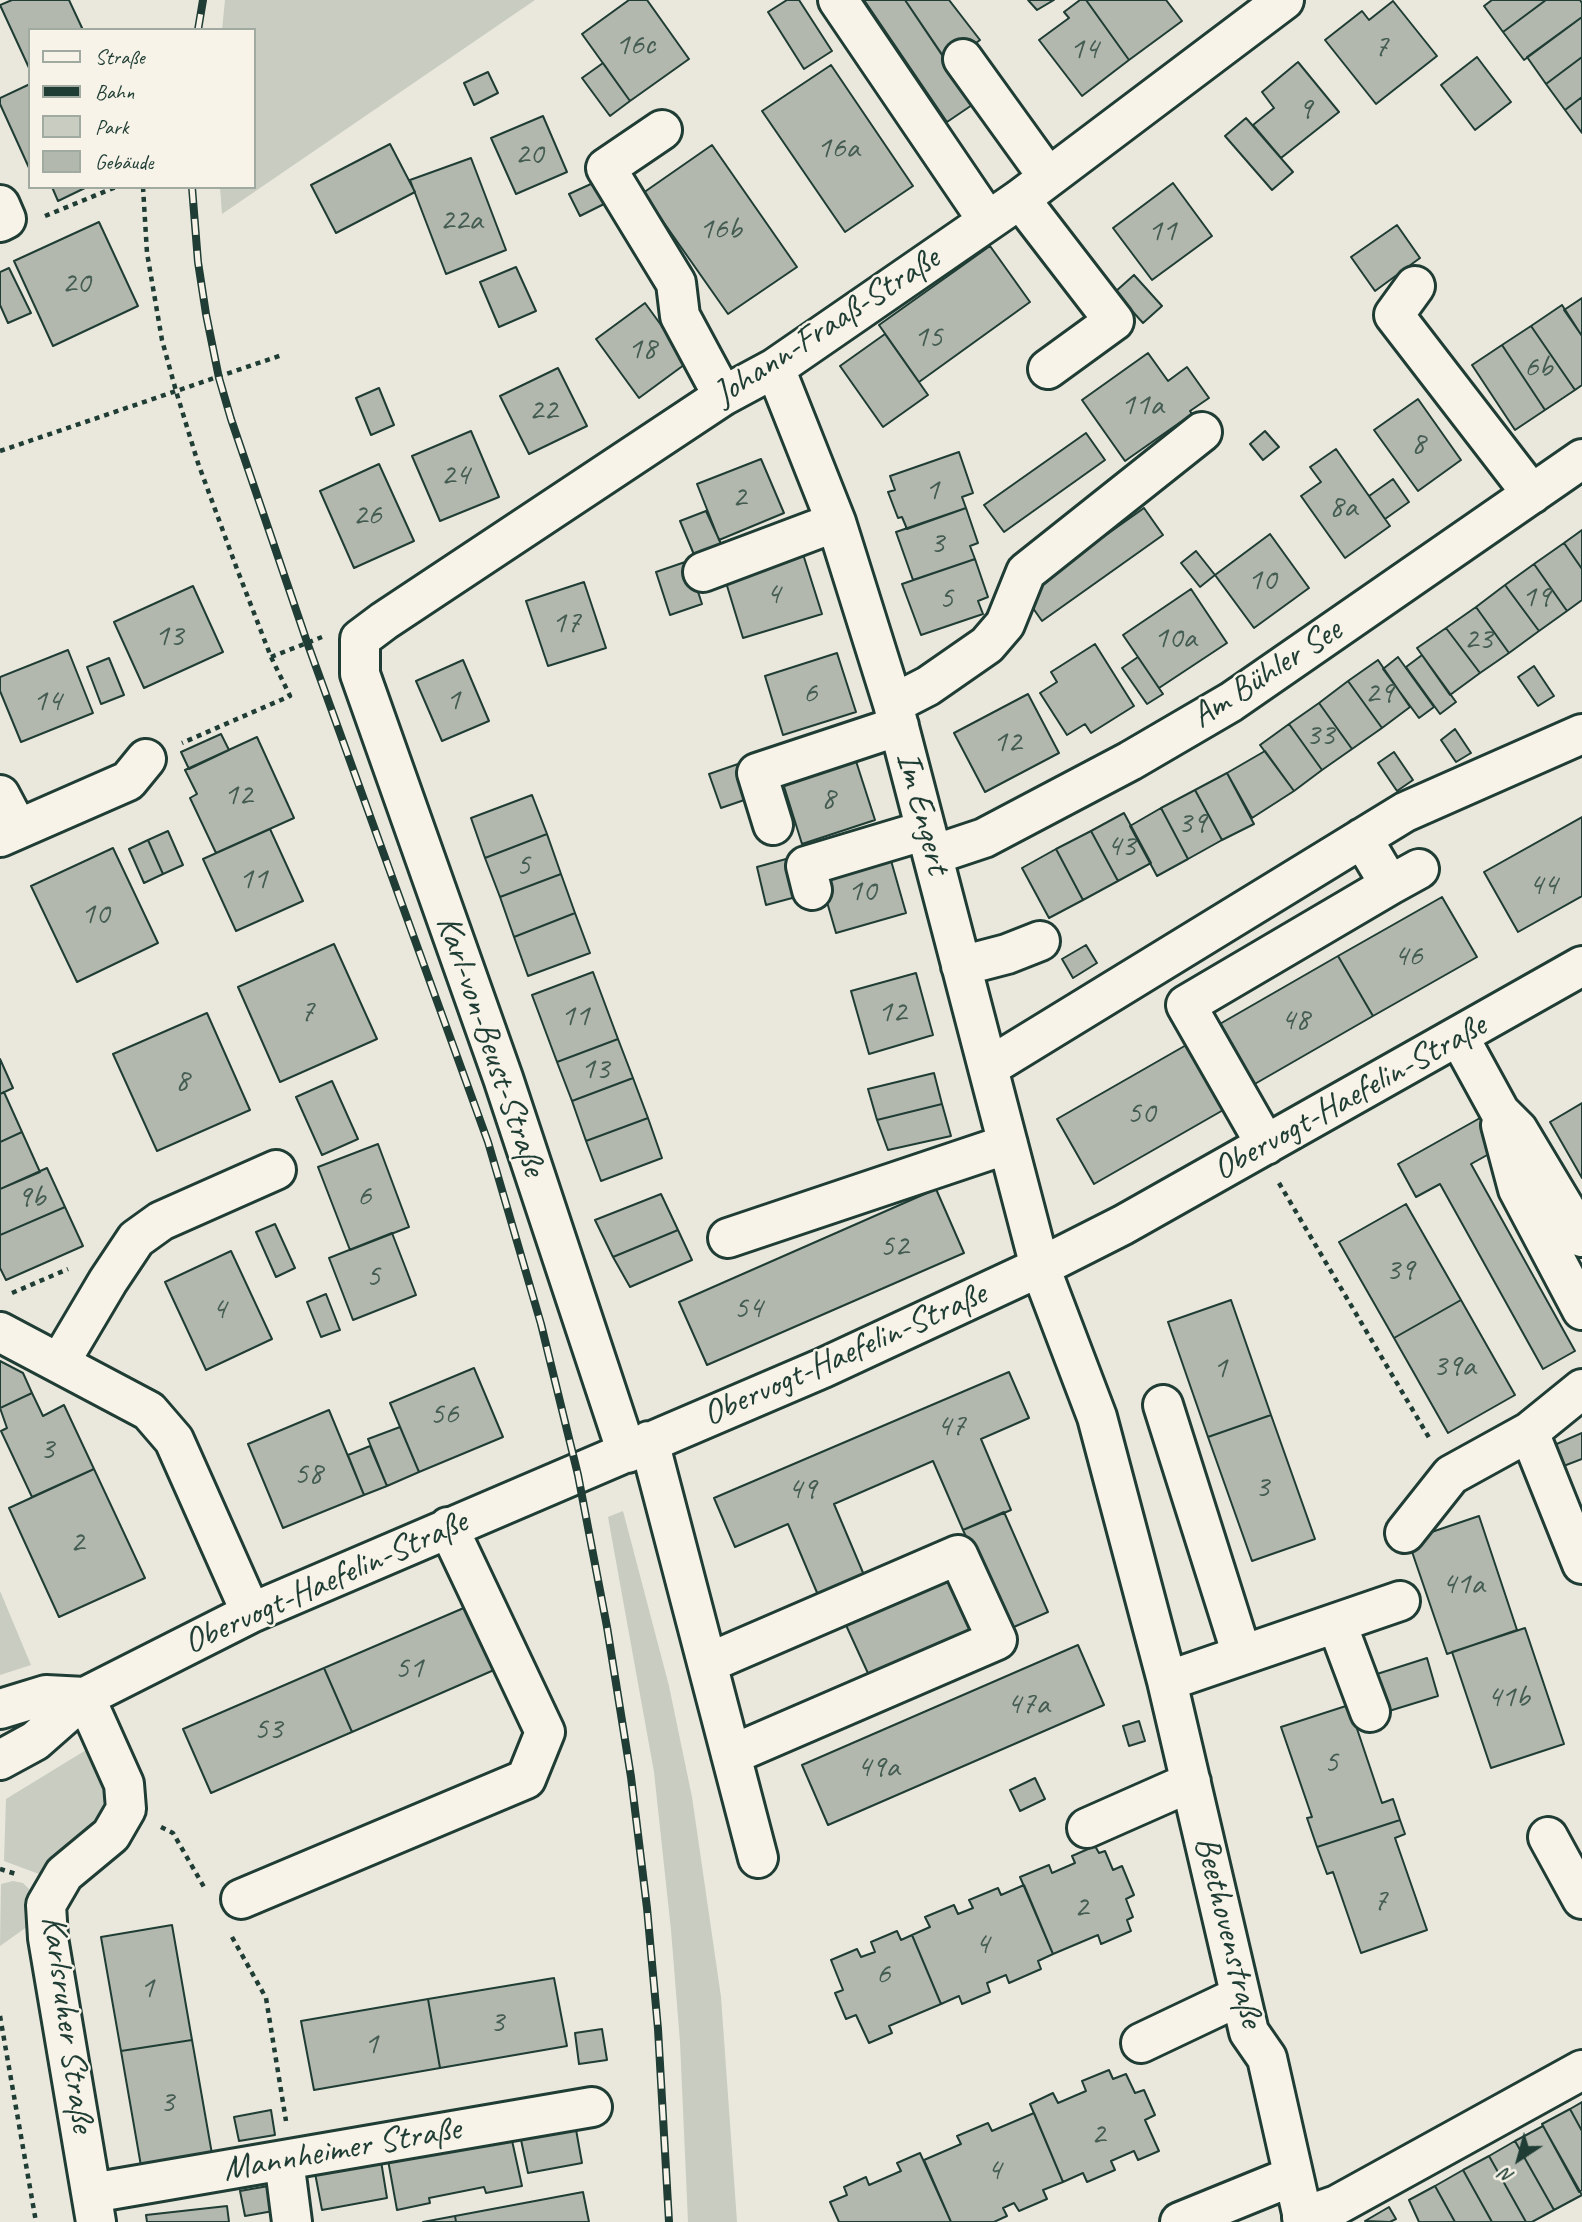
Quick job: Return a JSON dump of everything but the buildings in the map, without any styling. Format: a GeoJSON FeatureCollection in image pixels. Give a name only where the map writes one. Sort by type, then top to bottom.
{"type":"FeatureCollection","features":[{"type":"Feature","properties":{"kind":"street"},"geometry":{"type":"LineString","coordinates":[[838,0],[988,220]]}},
{"type":"Feature","properties":{"kind":"street","name":"Johann-Fraaß-Straße"},"geometry":{"type":"LineString","coordinates":[[360,639],[723,397],[775,368],[1034,188],[1284,0]]}},
{"type":"Feature","properties":{"kind":"street"},"geometry":{"type":"LineString","coordinates":[[962,59],[1034,188],[1114,321],[1048,369]]}},
{"type":"Feature","properties":{"kind":"street"},"geometry":{"type":"LineString","coordinates":[[662,130],[606,168],[676,284],[680,317],[723,397]]}},
{"type":"Feature","properties":{"kind":"street"},"geometry":{"type":"LineString","coordinates":[[1415,286],[1394,315],[1532,494]]}},
{"type":"Feature","properties":{"kind":"street","name":"Im Engert"},"geometry":{"type":"LineString","coordinates":[[775,368],[836,522],[896,715],[1040,1267]]}},
{"type":"Feature","properties":{"kind":"street"},"geometry":{"type":"LineString","coordinates":[[772,825],[757,773],[896,715],[928,687],[987,645],[1005,624],[1026,572],[1202,432]]}},
{"type":"Feature","properties":{"kind":"street","name":"Am Bühler See"},"geometry":{"type":"LineString","coordinates":[[812,890],[806,866],[930,843],[984,838],[1130,761],[1231,702],[1582,458]]}},
{"type":"Feature","properties":{"kind":"street"},"geometry":{"type":"LineString","coordinates":[[703,572],[836,522]]}},
{"type":"Feature","properties":{"kind":"street","name":"Karl-von-Beust-Straße"},"geometry":{"type":"LineString","coordinates":[[360,639],[360,674],[503,1078],[638,1447],[708,1663],[758,1858]]}},
{"type":"Feature","properties":{"kind":"street"},"geometry":{"type":"LineString","coordinates":[[989,1067],[1405,812],[1582,734]]}},
{"type":"Feature","properties":{"kind":"street"},"geometry":{"type":"LineString","coordinates":[[0,795],[9,833],[128,781],[146,759]]}},
{"type":"Feature","properties":{"kind":"street"},"geometry":{"type":"LineString","coordinates":[[1263,1147],[1186,1005],[1404,877],[1362,838]]}},
{"type":"Feature","properties":{"kind":"street"},"geometry":{"type":"LineString","coordinates":[[961,966],[1007,954],[1040,941]]}},
{"type":"Feature","properties":{"kind":"street","name":"Obervogt-Haefelin-Straße"},"geometry":{"type":"LineString","coordinates":[[0,1760],[35,1741],[85,1697],[251,1613],[823,1368],[1040,1267],[1123,1225],[1582,966]]}},
{"type":"Feature","properties":{"kind":"street"},"geometry":{"type":"LineString","coordinates":[[1459,1037],[1500,1112],[1518,1129],[1582,1237]]}},
{"type":"Feature","properties":{"kind":"street"},"geometry":{"type":"LineString","coordinates":[[1500,1112],[1502,1133],[1518,1189],[1582,1310]]}},
{"type":"Feature","properties":{"kind":"street"},"geometry":{"type":"LineString","coordinates":[[728,1238],[1008,1144]]}},
{"type":"Feature","properties":{"kind":"street"},"geometry":{"type":"LineString","coordinates":[[60,1362],[136,1239],[161,1221],[276,1170]]}},
{"type":"Feature","properties":{"kind":"street","name":"Beethovenstraße"},"geometry":{"type":"LineString","coordinates":[[1040,1267],[1097,1417],[1167,1681],[1249,2032],[1267,2058],[1303,2220]]}},
{"type":"Feature","properties":{"kind":"street"},"geometry":{"type":"LineString","coordinates":[[0,1332],[149,1411],[174,1440],[251,1613]]}},
{"type":"Feature","properties":{"kind":"street"},"geometry":{"type":"LineString","coordinates":[[1405,1533],[1451,1475],[1529,1432],[1582,1389]]}},
{"type":"Feature","properties":{"kind":"street"},"geometry":{"type":"LineString","coordinates":[[1163,1405],[1241,1655]]}},
{"type":"Feature","properties":{"kind":"street"},"geometry":{"type":"LineString","coordinates":[[1529,1432],[1582,1564]]}},
{"type":"Feature","properties":{"kind":"street"},"geometry":{"type":"LineString","coordinates":[[225,1906],[526,1779],[545,1732],[448,1527]]}},
{"type":"Feature","properties":{"kind":"street"},"geometry":{"type":"LineString","coordinates":[[708,1663],[958,1555],[997,1640],[731,1755]]}},
{"type":"Feature","properties":{"kind":"street"},"geometry":{"type":"LineString","coordinates":[[1167,1681],[1400,1601]]}},
{"type":"Feature","properties":{"kind":"street"},"geometry":{"type":"LineString","coordinates":[[1337,1623],[1370,1712]]}},
{"type":"Feature","properties":{"kind":"street","name":"Obervogt-Haefelin-Straße"},"geometry":{"type":"LineString","coordinates":[[0,1709],[46,1695],[85,1697]]}},
{"type":"Feature","properties":{"kind":"street"},"geometry":{"type":"LineString","coordinates":[[85,1697],[124,1784],[126,1809]]}},
{"type":"Feature","properties":{"kind":"street"},"geometry":{"type":"LineString","coordinates":[[1087,1828],[1191,1782]]}},
{"type":"Feature","properties":{"kind":"street","name":"Karlsruher Straße"},"geometry":{"type":"LineString","coordinates":[[94,2207],[48,1938],[46,1905],[64,1874],[111,1835],[126,1809]]}},
{"type":"Feature","properties":{"kind":"street"},"geometry":{"type":"LineString","coordinates":[[1548,1837],[1582,1899]]}},
{"type":"Feature","properties":{"kind":"street"},"geometry":{"type":"LineString","coordinates":[[1141,2043],[1240,1996]]}},
{"type":"Feature","properties":{"kind":"street"},"geometry":{"type":"LineString","coordinates":[[1303,2220],[1337,2205],[1582,2070]]}},
{"type":"Feature","properties":{"kind":"street","name":"Mannheimer Straße"},"geometry":{"type":"LineString","coordinates":[[94,2207],[288,2160],[592,2107]]}},
{"type":"Feature","properties":{"kind":"street"},"geometry":{"type":"LineString","coordinates":[[288,2160],[292,2222]]}},
{"type":"Feature","properties":{"kind":"street"},"geometry":{"type":"LineString","coordinates":[[1180,2222],[1293,2176]]}},
{"type":"Feature","properties":{"kind":"path"},"geometry":{"type":"LineString","coordinates":[[2,215],[37,219],[111,189]]}},
{"type":"Feature","properties":{"kind":"path"},"geometry":{"type":"LineString","coordinates":[[143,189],[147,253],[162,340],[176,391],[198,463],[271,657],[290,696],[146,759]]}},
{"type":"Feature","properties":{"kind":"path"},"geometry":{"type":"LineString","coordinates":[[0,451],[282,355]]}},
{"type":"Feature","properties":{"kind":"path"},"geometry":{"type":"LineString","coordinates":[[271,657],[325,636],[360,639]]}},
{"type":"Feature","properties":{"kind":"path"},"geometry":{"type":"LineString","coordinates":[[1263,1147],[1451,1475]]}},
{"type":"Feature","properties":{"kind":"path"},"geometry":{"type":"LineString","coordinates":[[126,1809],[173,1833],[225,1906],[266,1998],[288,2160]]}},
{"type":"Feature","properties":{"kind":"path"},"geometry":{"type":"LineString","coordinates":[[0,2016],[36,2222]]}},
{"type":"Feature","properties":{"kind":"green space"},"geometry":{"type":"Polygon","coordinates":[[[225,0],[535,0],[222,214],[220,189],[256,189],[256,28],[222,28],[225,0]]]}},
{"type":"Feature","properties":{"kind":"green space"},"geometry":{"type":"Polygon","coordinates":[[[623,1511],[669,1686],[692,1797],[721,1997],[737,2222],[688,2222],[680,2042],[654,1772],[608,1517],[623,1511]]]}},
{"type":"Feature","properties":{"kind":"green space"},"geometry":{"type":"Polygon","coordinates":[[[0,1591],[31,1665],[0,1675],[0,1591]]]}},
{"type":"Feature","properties":{"kind":"green space"},"geometry":{"type":"Polygon","coordinates":[[[86,1750],[100,1765],[105,1789],[102,1815],[88,1834],[64,1848],[39,1874],[4,1861],[6,1799],[86,1750]]]}},
{"type":"Feature","properties":{"kind":"green space"},"geometry":{"type":"Polygon","coordinates":[[[13,1881],[23,1883],[32,1892],[31,1924],[0,1946],[1,1884],[13,1881]]]}},
{"type":"Feature","properties":{"kind":"railway"},"geometry":{"type":"LineString","coordinates":[[198,28],[203,0]]}},
{"type":"Feature","properties":{"kind":"railway"},"geometry":{"type":"LineString","coordinates":[[192,189],[198,262],[206,314],[219,378],[231,419],[307,642],[488,1142],[541,1324],[578,1475],[607,1627],[631,1777],[647,1908],[658,2029],[669,2222]]}}]}
